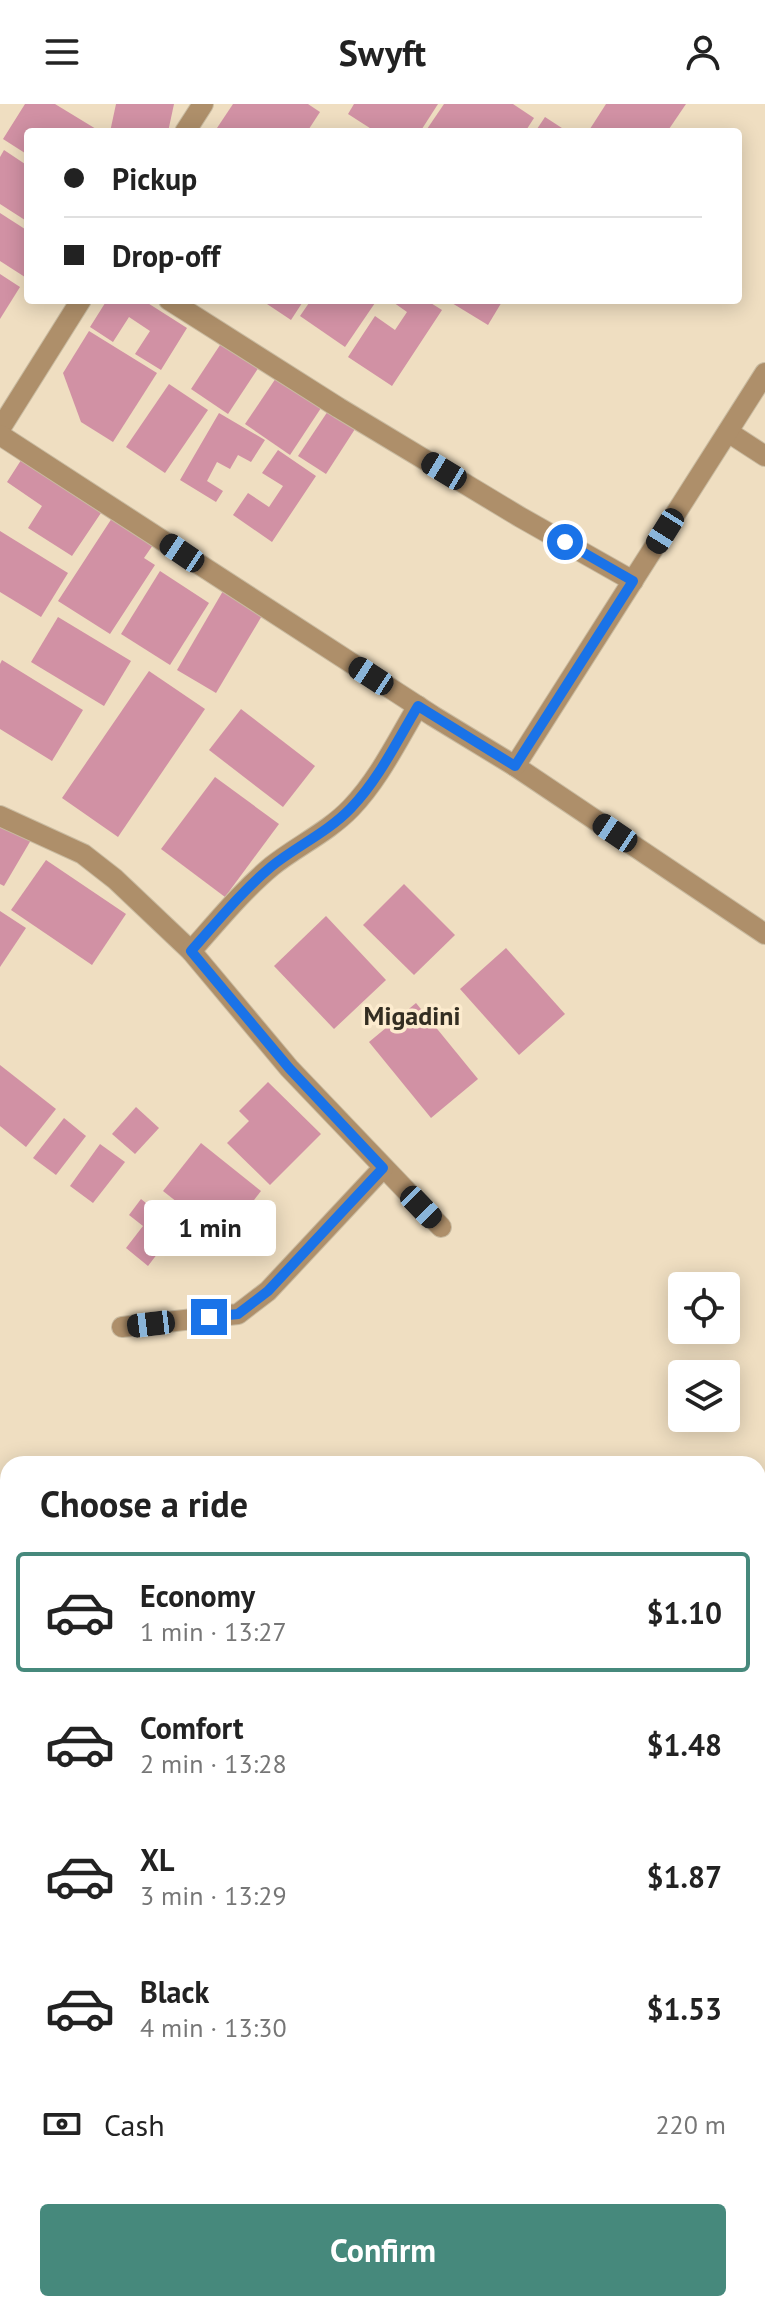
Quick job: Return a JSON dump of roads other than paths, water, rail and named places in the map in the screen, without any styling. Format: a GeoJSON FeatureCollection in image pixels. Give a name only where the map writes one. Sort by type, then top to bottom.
{"type":"FeatureCollection","features":[{"type":"Feature","properties":{"kind":"street"},"geometry":{"type":"LineString","coordinates":[[188,128],[203,104]]}},
{"type":"Feature","properties":{"kind":"street"},"geometry":{"type":"LineString","coordinates":[[79,304],[0,432],[418,706],[515,766],[765,934]]}},
{"type":"Feature","properties":{"kind":"street"},"geometry":{"type":"LineString","coordinates":[[175,304],[339,408],[633,581]]}},
{"type":"Feature","properties":{"kind":"street"},"geometry":{"type":"LineString","coordinates":[[515,766],[765,373]]}},
{"type":"Feature","properties":{"kind":"street"},"geometry":{"type":"LineString","coordinates":[[728,432],[765,456]]}},
{"type":"Feature","properties":{"kind":"street"},"geometry":{"type":"LineString","coordinates":[[191,951],[273,865],[336,822],[351,808],[370,786],[418,706]]}},
{"type":"Feature","properties":{"kind":"street"},"geometry":{"type":"LineString","coordinates":[[0,816],[83,854],[115,879],[191,951],[289,1068],[441,1227]]}},
{"type":"Feature","properties":{"kind":"street"},"geometry":{"type":"LineString","coordinates":[[122,1327],[238,1314],[268,1291],[383,1168]]}},
{"type":"Feature","properties":{"kind":"district","name":"Migadini"},"geometry":{"type":"Point","coordinates":[412,1015]}}]}
